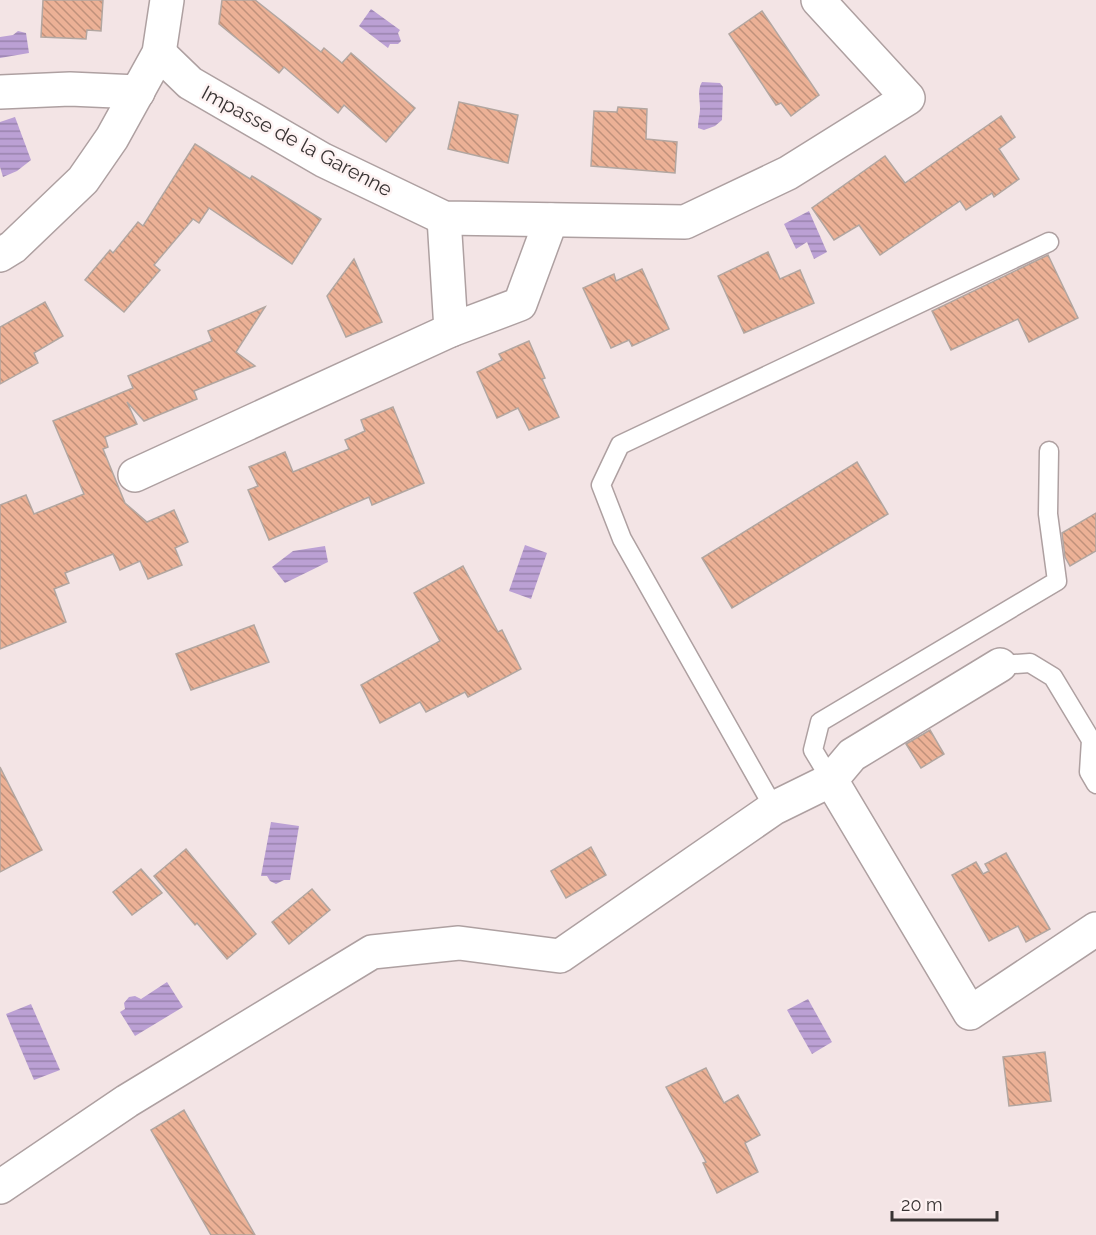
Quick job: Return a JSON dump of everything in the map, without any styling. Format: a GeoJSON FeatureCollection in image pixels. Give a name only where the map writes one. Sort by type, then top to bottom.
{"type":"FeatureCollection","features":[{"type":"Feature","properties":{"kind":"street"},"geometry":{"type":"LineString","coordinates":[[0,255],[14,247],[83,180],[112,138],[159,53],[167,0]]}},
{"type":"Feature","properties":{"kind":"street","name":"Impasse de la Garenne"},"geometry":{"type":"LineString","coordinates":[[159,53],[190,83],[323,160],[444,218],[685,222],[788,173],[908,98],[818,0]]}},
{"type":"Feature","properties":{"kind":"street"},"geometry":{"type":"LineString","coordinates":[[0,92],[70,90],[138,92]]}},
{"type":"Feature","properties":{"kind":"street"},"geometry":{"type":"LineString","coordinates":[[444,218],[451,330]]}},
{"type":"Feature","properties":{"kind":"street"},"geometry":{"type":"LineString","coordinates":[[135,475],[451,330],[520,304],[551,220]]}},
{"type":"Feature","properties":{"kind":"street"},"geometry":{"type":"LineString","coordinates":[[0,1187],[127,1101],[372,952],[459,943],[560,956],[774,808],[831,780],[852,755],[1000,665]]}},
{"type":"Feature","properties":{"kind":"street"},"geometry":{"type":"LineString","coordinates":[[831,780],[970,1013],[1096,929]]}},
{"type":"Feature","properties":{"kind":"lane"},"geometry":{"type":"LineString","coordinates":[[774,808],[622,539],[601,485],[620,445],[1049,242]]}},
{"type":"Feature","properties":{"kind":"lane"},"geometry":{"type":"LineString","coordinates":[[831,780],[813,750],[820,722],[1057,581],[1048,514],[1049,451]]}},
{"type":"Feature","properties":{"kind":"lane"},"geometry":{"type":"LineString","coordinates":[[1000,665],[1030,663],[1053,677],[1091,740],[1089,772],[1096,784]]}},
{"type":"Feature","properties":{"kind":"shaded area"},"geometry":{"type":"Polygon","coordinates":[[[371,9],[400,30],[398,33],[401,41],[398,44],[390,44],[388,48],[359,26],[371,9]]]}},
{"type":"Feature","properties":{"kind":"shaded area"},"geometry":{"type":"Polygon","coordinates":[[[18,31],[26,33],[29,53],[0,58],[0,37],[13,35],[18,31]]]}},
{"type":"Feature","properties":{"kind":"shaded area"},"geometry":{"type":"Polygon","coordinates":[[[702,82],[720,83],[723,87],[722,120],[715,126],[704,130],[698,128],[699,91],[702,82]]]}},
{"type":"Feature","properties":{"kind":"shaded area"},"geometry":{"type":"Polygon","coordinates":[[[15,117],[31,160],[17,171],[3,177],[0,167],[0,122],[15,117]]]}},
{"type":"Feature","properties":{"kind":"shaded area"},"geometry":{"type":"Polygon","coordinates":[[[809,211],[827,252],[814,259],[807,242],[796,249],[784,224],[809,211]]]}},
{"type":"Feature","properties":{"kind":"shaded area"},"geometry":{"type":"Polygon","coordinates":[[[525,545],[547,553],[531,599],[509,591],[525,545]]]}},
{"type":"Feature","properties":{"kind":"shaded area"},"geometry":{"type":"Polygon","coordinates":[[[325,546],[328,562],[285,583],[272,567],[293,551],[325,546]]]}},
{"type":"Feature","properties":{"kind":"shaded area"},"geometry":{"type":"Polygon","coordinates":[[[271,822],[299,826],[290,880],[276,884],[267,876],[261,876],[271,822]]]}},
{"type":"Feature","properties":{"kind":"shaded area"},"geometry":{"type":"Polygon","coordinates":[[[167,982],[183,1007],[135,1036],[120,1012],[125,1009],[124,1003],[129,997],[135,996],[141,999],[167,982]]]}},
{"type":"Feature","properties":{"kind":"shaded area"},"geometry":{"type":"Polygon","coordinates":[[[808,999],[832,1042],[812,1054],[787,1010],[808,999]]]}},
{"type":"Feature","properties":{"kind":"shaded area"},"geometry":{"type":"Polygon","coordinates":[[[31,1004],[60,1070],[34,1080],[6,1014],[31,1004]]]}},
{"type":"Feature","properties":{"kind":"building"},"geometry":{"type":"Polygon","coordinates":[[[43,0],[103,0],[101,31],[87,30],[86,39],[41,37],[43,0]]]}},
{"type":"Feature","properties":{"kind":"building"},"geometry":{"type":"Polygon","coordinates":[[[222,0],[255,0],[321,52],[324,48],[342,63],[351,53],[415,108],[386,142],[344,105],[338,113],[284,67],[279,73],[219,24],[222,0]]]}},
{"type":"Feature","properties":{"kind":"building"},"geometry":{"type":"Polygon","coordinates":[[[762,11],[819,95],[791,116],[781,103],[776,105],[729,34],[762,11]]]}},
{"type":"Feature","properties":{"kind":"building"},"geometry":{"type":"Polygon","coordinates":[[[459,102],[518,115],[508,163],[448,149],[459,102]]]}},
{"type":"Feature","properties":{"kind":"building"},"geometry":{"type":"Polygon","coordinates":[[[618,107],[647,109],[646,139],[677,142],[675,173],[591,166],[594,111],[617,112],[618,107]]]}},
{"type":"Feature","properties":{"kind":"building"},"geometry":{"type":"Polygon","coordinates":[[[1001,116],[1015,137],[999,149],[1019,179],[994,197],[992,193],[966,210],[960,201],[880,255],[859,225],[834,240],[812,208],[885,156],[905,183],[1001,116]]]}},
{"type":"Feature","properties":{"kind":"building"},"geometry":{"type":"Polygon","coordinates":[[[195,144],[250,179],[252,176],[321,219],[292,264],[209,208],[199,223],[193,219],[154,265],[160,270],[124,312],[85,280],[110,250],[113,253],[138,222],[143,226],[195,144]]]}},
{"type":"Feature","properties":{"kind":"building"},"geometry":{"type":"Polygon","coordinates":[[[768,252],[780,279],[800,270],[814,303],[744,333],[718,276],[768,252]]]}},
{"type":"Feature","properties":{"kind":"building"},"geometry":{"type":"Polygon","coordinates":[[[1048,255],[1078,318],[1029,342],[1018,319],[951,350],[932,311],[1048,255]]]}},
{"type":"Feature","properties":{"kind":"building"},"geometry":{"type":"Polygon","coordinates":[[[354,259],[382,322],[346,337],[327,296],[354,259]]]}},
{"type":"Feature","properties":{"kind":"building"},"geometry":{"type":"Polygon","coordinates":[[[642,269],[669,329],[632,346],[629,340],[611,348],[583,288],[614,274],[616,281],[642,269]]]}},
{"type":"Feature","properties":{"kind":"building"},"geometry":{"type":"Polygon","coordinates":[[[45,302],[63,336],[34,353],[38,363],[0,384],[0,327],[45,302]]]}},
{"type":"Feature","properties":{"kind":"building"},"geometry":{"type":"Polygon","coordinates":[[[265,307],[236,352],[255,366],[194,391],[197,399],[144,421],[127,402],[137,424],[105,437],[108,447],[103,449],[125,503],[147,522],[174,510],[188,542],[175,548],[182,565],[148,579],[140,561],[120,570],[113,554],[65,573],[69,583],[54,589],[66,622],[0,649],[0,505],[26,495],[34,514],[84,494],[53,421],[133,388],[128,376],[212,341],[208,331],[265,307]]]}},
{"type":"Feature","properties":{"kind":"building"},"geometry":{"type":"Polygon","coordinates":[[[529,341],[545,378],[542,379],[559,417],[529,430],[518,408],[497,418],[477,372],[502,360],[499,354],[529,341]]]}},
{"type":"Feature","properties":{"kind":"building"},"geometry":{"type":"Polygon","coordinates":[[[393,407],[424,483],[372,505],[369,497],[269,540],[248,490],[258,486],[249,467],[285,452],[293,472],[349,449],[345,440],[365,431],[361,420],[393,407]]]}},
{"type":"Feature","properties":{"kind":"building"},"geometry":{"type":"Polygon","coordinates":[[[857,462],[888,514],[732,608],[702,558],[857,462]]]}},
{"type":"Feature","properties":{"kind":"building"},"geometry":{"type":"Polygon","coordinates":[[[1096,513],[1096,551],[1070,566],[1065,557],[1062,533],[1096,513]]]}},
{"type":"Feature","properties":{"kind":"building"},"geometry":{"type":"Polygon","coordinates":[[[463,566],[498,632],[502,630],[521,669],[468,697],[465,692],[426,712],[420,702],[380,723],[361,685],[440,641],[414,593],[463,566]]]}},
{"type":"Feature","properties":{"kind":"building"},"geometry":{"type":"Polygon","coordinates":[[[254,625],[269,662],[191,690],[176,654],[254,625]]]}},
{"type":"Feature","properties":{"kind":"building"},"geometry":{"type":"Polygon","coordinates":[[[930,730],[944,754],[921,768],[906,744],[930,730]]]}},
{"type":"Feature","properties":{"kind":"building"},"geometry":{"type":"Polygon","coordinates":[[[0,767],[42,850],[0,872],[0,767]]]}},
{"type":"Feature","properties":{"kind":"building"},"geometry":{"type":"Polygon","coordinates":[[[591,847],[606,875],[566,898],[551,871],[591,847]]]}},
{"type":"Feature","properties":{"kind":"building"},"geometry":{"type":"Polygon","coordinates":[[[186,849],[256,934],[227,959],[154,876],[186,849]]]}},
{"type":"Feature","properties":{"kind":"building"},"geometry":{"type":"Polygon","coordinates":[[[1006,853],[1050,929],[1026,942],[1018,926],[989,941],[952,875],[976,862],[983,874],[989,871],[985,864],[1006,853]]]}},
{"type":"Feature","properties":{"kind":"building"},"geometry":{"type":"Polygon","coordinates":[[[141,869],[162,893],[132,915],[113,892],[141,869]]]}},
{"type":"Feature","properties":{"kind":"building"},"geometry":{"type":"Polygon","coordinates":[[[312,889],[330,910],[289,944],[272,922],[312,889]]]}},
{"type":"Feature","properties":{"kind":"building"},"geometry":{"type":"Polygon","coordinates":[[[1045,1052],[1051,1101],[1009,1106],[1003,1057],[1045,1052]]]}},
{"type":"Feature","properties":{"kind":"building"},"geometry":{"type":"Polygon","coordinates":[[[706,1068],[724,1103],[738,1095],[760,1135],[745,1143],[758,1172],[717,1193],[703,1163],[706,1162],[666,1087],[706,1068]]]}},
{"type":"Feature","properties":{"kind":"building"},"geometry":{"type":"Polygon","coordinates":[[[184,1110],[255,1235],[211,1235],[151,1130],[184,1110]]]}}]}
